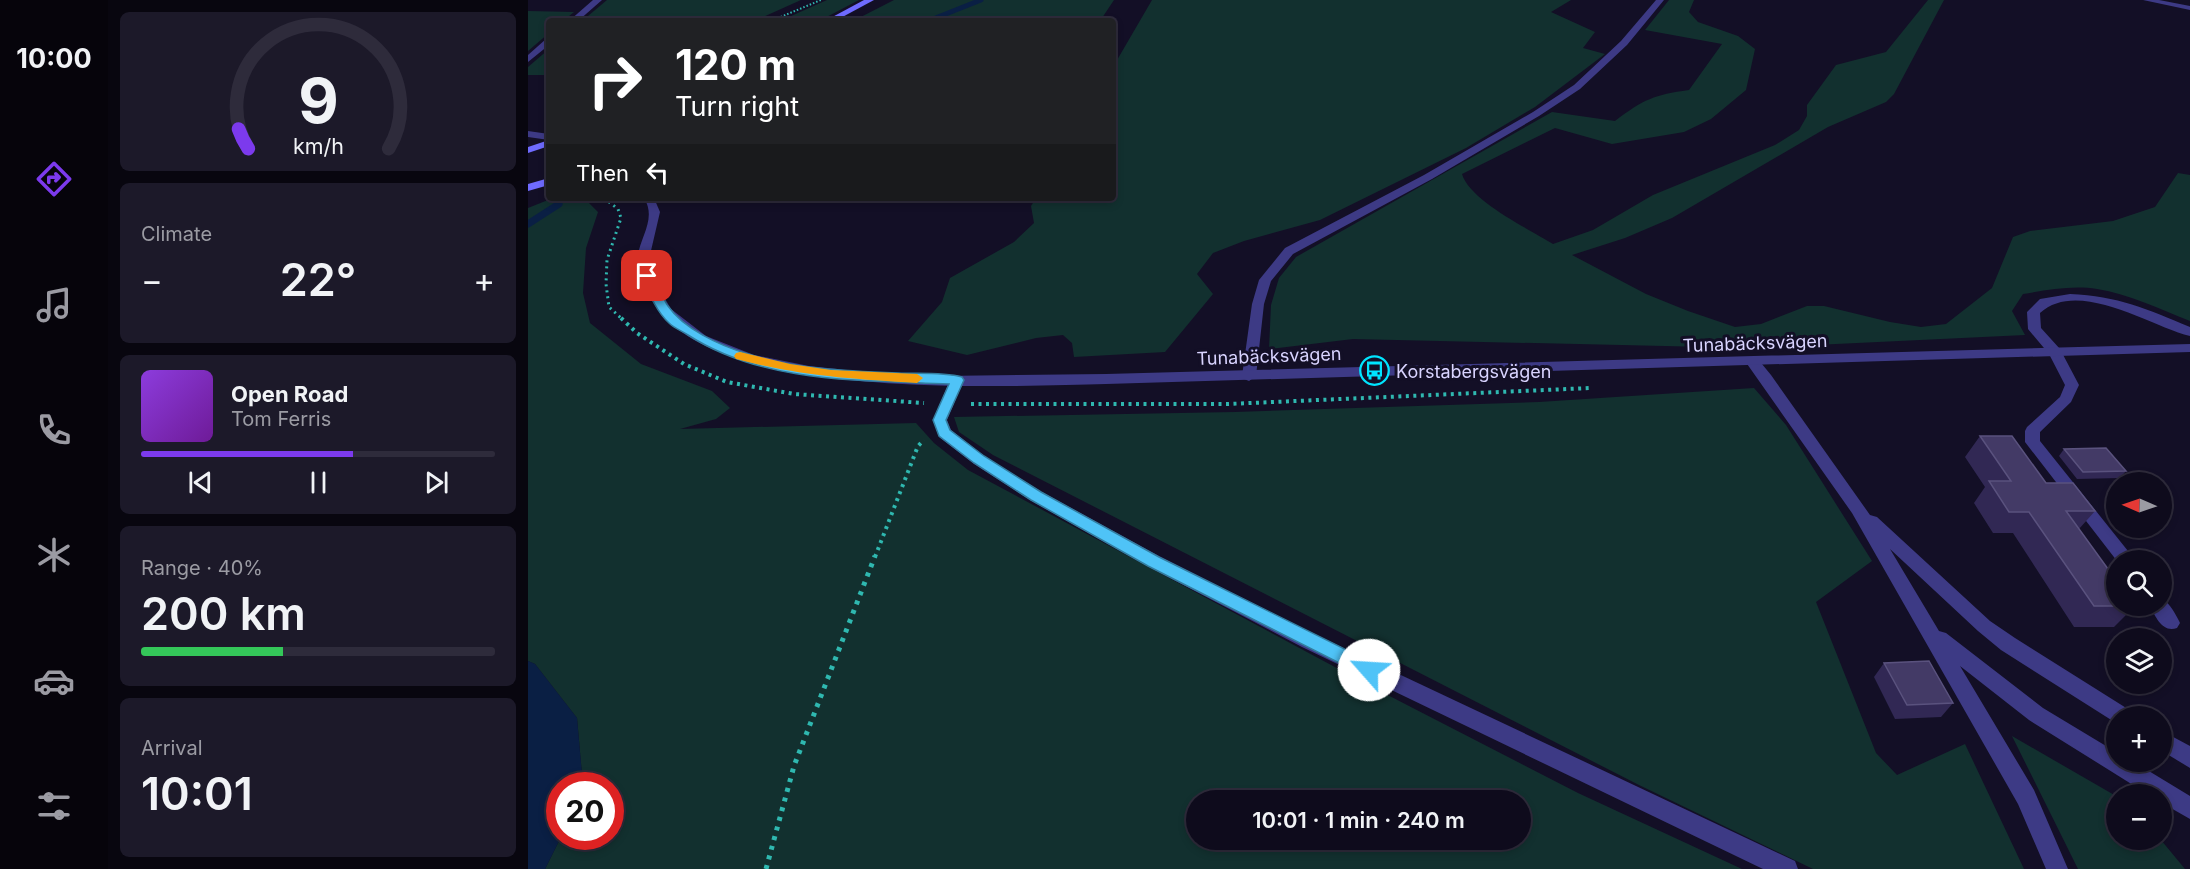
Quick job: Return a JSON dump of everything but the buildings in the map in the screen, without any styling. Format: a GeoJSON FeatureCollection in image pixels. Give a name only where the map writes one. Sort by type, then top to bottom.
{"type":"FeatureCollection","features":[{"type":"Feature","properties":{"kind":"main road"},"geometry":{"type":"LineString","coordinates":[[835,18],[870,0]]}},
{"type":"Feature","properties":{"kind":"main road"},"geometry":{"type":"LineString","coordinates":[[528,150],[546,144]]}},
{"type":"Feature","properties":{"kind":"main road"},"geometry":{"type":"LineString","coordinates":[[528,182],[546,181]]}},
{"type":"Feature","properties":{"kind":"main road"},"geometry":{"type":"LineString","coordinates":[[528,188],[546,182]]}},
{"type":"Feature","properties":{"kind":"street"},"geometry":{"type":"LineString","coordinates":[[577,18],[598,0]]}},
{"type":"Feature","properties":{"kind":"street"},"geometry":{"type":"LineString","coordinates":[[1249,376],[1258,304],[1265,280],[1289,250],[1428,177],[1536,114],[1576,87],[1624,43],[1660,0]]}},
{"type":"Feature","properties":{"kind":"street"},"geometry":{"type":"LineString","coordinates":[[2147,0],[2190,8]]}},
{"type":"Feature","properties":{"kind":"street"},"geometry":{"type":"LineString","coordinates":[[528,59],[546,44]]}},
{"type":"Feature","properties":{"kind":"street"},"geometry":{"type":"LineString","coordinates":[[528,134],[546,137]]}},
{"type":"Feature","properties":{"kind":"street","name":"Tunabäcksvägen"},"geometry":{"type":"LineString","coordinates":[[651,201],[654,212],[643,264],[651,287],[661,306],[673,321],[690,333],[741,356],[790,368],[831,374],[957,380],[1249,376],[2190,348]]}},
{"type":"Feature","properties":{"kind":"street"},"geometry":{"type":"LineString","coordinates":[[2118,550],[2033,442],[2032,431],[2066,399],[2072,385],[2055,352],[2035,329],[2033,312],[2044,302],[2070,298],[2100,299],[2132,308],[2190,332]]}},
{"type":"Feature","properties":{"kind":"street"},"geometry":{"type":"LineString","coordinates":[[1752,362],[1766,378],[1858,509],[2026,797],[2057,869]]}},
{"type":"Feature","properties":{"kind":"street"},"geometry":{"type":"LineString","coordinates":[[957,380],[940,420],[944,433],[979,460],[1036,496],[1153,561],[1309,641],[1787,869]]}},
{"type":"Feature","properties":{"kind":"street"},"geometry":{"type":"LineString","coordinates":[[1858,509],[1984,626],[2008,644],[2107,706]]}},
{"type":"Feature","properties":{"kind":"street"},"geometry":{"type":"LineString","coordinates":[[2166,616],[2171,623]]}},
{"type":"Feature","properties":{"kind":"street"},"geometry":{"type":"LineString","coordinates":[[1932,634],[2036,714],[2190,808]]}},
{"type":"Feature","properties":{"kind":"street"},"geometry":{"type":"LineString","coordinates":[[2172,746],[2190,758]]}},
{"type":"Feature","properties":{"kind":"path"},"geometry":{"type":"LineString","coordinates":[[778,18],[821,0]]}},
{"type":"Feature","properties":{"kind":"path"},"geometry":{"type":"LineString","coordinates":[[766,869],[794,766],[858,596],[918,446],[940,420]]}},
{"type":"Feature","properties":{"kind":"green space"},"geometry":{"type":"Polygon","coordinates":[[[607,0],[801,0],[761,18],[586,18],[607,0]]]}},
{"type":"Feature","properties":{"kind":"green space"},"geometry":{"type":"Polygon","coordinates":[[[827,0],[859,0],[825,18],[787,18],[827,0]]]}},
{"type":"Feature","properties":{"kind":"green space"},"geometry":{"type":"Polygon","coordinates":[[[894,0],[1114,0],[1102,18],[859,18],[894,0]]]}},
{"type":"Feature","properties":{"kind":"green space"},"geometry":{"type":"Polygon","coordinates":[[[1152,0],[1571,0],[1551,12],[1595,32],[1583,48],[1605,54],[1535,107],[1466,148],[1320,220],[1244,241],[1213,253],[1197,274],[1213,294],[1165,352],[1074,357],[1072,343],[1063,335],[1036,338],[967,355],[908,341],[942,302],[950,278],[1014,242],[1034,223],[1031,206],[1034,201],[1116,201],[1116,62],[1152,0]]]}},
{"type":"Feature","properties":{"kind":"green space"},"geometry":{"type":"Polygon","coordinates":[[[1669,0],[1694,0],[1689,12],[1698,22],[1738,36],[1755,49],[1746,90],[1711,119],[1684,132],[1612,144],[1555,128],[1462,174],[1476,194],[1501,214],[1553,244],[1593,230],[1653,195],[1775,145],[1799,130],[1807,116],[1807,105],[1836,65],[1886,52],[1928,0],[1944,0],[1894,94],[1886,102],[1828,127],[1672,218],[1625,238],[1572,255],[1646,294],[1735,327],[1761,324],[1807,306],[1824,306],[1921,327],[1946,324],[1992,288],[2013,237],[2030,231],[2113,221],[2155,207],[2178,173],[2190,175],[2190,321],[2121,294],[2097,289],[2069,288],[2023,294],[2012,311],[2025,335],[1751,348],[1353,339],[1269,349],[1271,305],[1279,278],[1296,257],[1552,112],[1615,121],[1650,99],[1689,90],[1722,44],[1645,30],[1669,0]]]}},
{"type":"Feature","properties":{"kind":"green space"},"geometry":{"type":"Polygon","coordinates":[[[528,11],[574,12],[567,18],[546,18],[546,36],[528,51],[528,11]]]}},
{"type":"Feature","properties":{"kind":"green space"},"geometry":{"type":"Polygon","coordinates":[[[546,52],[546,75],[528,75],[528,67],[546,52]]]}},
{"type":"Feature","properties":{"kind":"green space"},"geometry":{"type":"Polygon","coordinates":[[[546,201],[587,201],[598,212],[586,248],[583,293],[590,323],[641,364],[712,391],[730,408],[716,419],[680,429],[916,423],[934,443],[968,470],[1374,688],[1578,793],[1742,869],[545,869],[554,850],[624,850],[624,772],[582,772],[577,718],[535,664],[528,661],[528,208],[546,201]]]}},
{"type":"Feature","properties":{"kind":"green space"},"geometry":{"type":"Polygon","coordinates":[[[1754,388],[1786,425],[1872,561],[1816,602],[1876,753],[1897,775],[1965,744],[2024,869],[1813,869],[1639,785],[993,455],[959,432],[954,417],[1235,412],[1539,402],[1754,388]]]}},
{"type":"Feature","properties":{"kind":"green space"},"geometry":{"type":"Polygon","coordinates":[[[2012,736],[2106,790],[2106,850],[2169,850],[2185,869],[2078,869],[2012,736]]]}},
{"type":"Feature","properties":{"kind":"water"},"geometry":{"type":"Polygon","coordinates":[[[528,661],[535,664],[577,718],[582,772],[546,772],[546,850],[554,850],[545,869],[528,869],[528,661]]]}},
{"type":"Feature","properties":{"kind":"waterway"},"geometry":{"type":"LineString","coordinates":[[936,18],[981,0]]}},
{"type":"Feature","properties":{"kind":"waterway"},"geometry":{"type":"LineString","coordinates":[[528,224],[559,204]]}},
{"type":"Feature","properties":{"kind":"slow traffic"},"geometry":{"type":"LineString","coordinates":[[740,356],[769,364],[831,374],[917,378]]}},
{"type":"Feature","properties":{"kind":"place","name":"Korstabergsvägen"},"geometry":{"type":"Point","coordinates":[1375,371]}},
{"type":"Feature","properties":{"kind":"route"},"geometry":{"type":"LineString","coordinates":[[647,276],[661,306],[673,321],[710,344],[741,356],[769,364],[831,374],[957,380],[940,420],[944,433],[979,460],[1036,496],[1153,561],[1369,670]]}}]}
